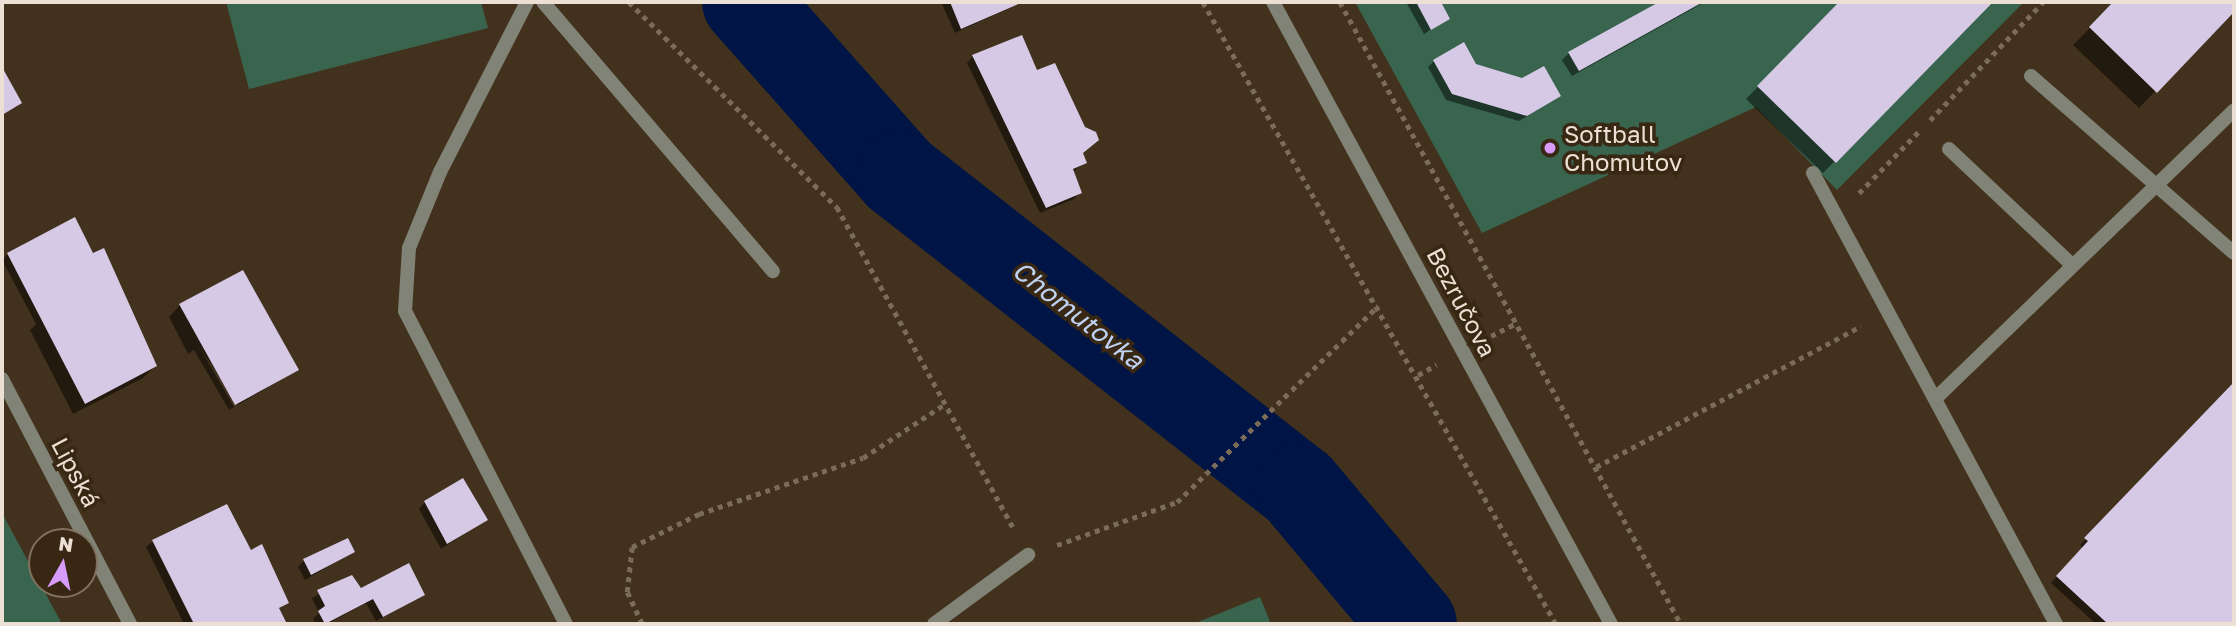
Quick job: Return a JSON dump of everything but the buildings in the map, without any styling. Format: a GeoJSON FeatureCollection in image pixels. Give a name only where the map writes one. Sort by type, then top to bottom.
{"type":"FeatureCollection","features":[{"type":"Feature","properties":{"kind":"street"},"geometry":{"type":"LineString","coordinates":[[527,2],[440,172],[409,248],[405,311],[566,624]]}},
{"type":"Feature","properties":{"kind":"street"},"geometry":{"type":"LineString","coordinates":[[543,2],[773,271]]}},
{"type":"Feature","properties":{"kind":"street","name":"Bezručova"},"geometry":{"type":"LineString","coordinates":[[1273,2],[1611,624]]}},
{"type":"Feature","properties":{"kind":"street"},"geometry":{"type":"LineString","coordinates":[[2031,76],[2234,253]]}},
{"type":"Feature","properties":{"kind":"street"},"geometry":{"type":"LineString","coordinates":[[1936,398],[2234,110]]}},
{"type":"Feature","properties":{"kind":"street"},"geometry":{"type":"LineString","coordinates":[[1949,149],[2072,265]]}},
{"type":"Feature","properties":{"kind":"street"},"geometry":{"type":"LineString","coordinates":[[1813,173],[1890,311],[2056,624]]}},
{"type":"Feature","properties":{"kind":"street","name":"Lipská"},"geometry":{"type":"LineString","coordinates":[[2,379],[130,624]]}},
{"type":"Feature","properties":{"kind":"street"},"geometry":{"type":"LineString","coordinates":[[934,624],[1028,555]]}},
{"type":"Feature","properties":{"kind":"path"},"geometry":{"type":"LineString","coordinates":[[629,2],[836,207],[1028,555],[1177,502],[1378,306]]}},
{"type":"Feature","properties":{"kind":"path"},"geometry":{"type":"LineString","coordinates":[[1203,2],[1378,306],[1556,624]]}},
{"type":"Feature","properties":{"kind":"path"},"geometry":{"type":"LineString","coordinates":[[1340,2],[1681,624]]}},
{"type":"Feature","properties":{"kind":"path"},"geometry":{"type":"LineString","coordinates":[[1837,217],[2043,2]]}},
{"type":"Feature","properties":{"kind":"path"},"geometry":{"type":"LineString","coordinates":[[1597,467],[1890,311]]}},
{"type":"Feature","properties":{"kind":"path"},"geometry":{"type":"LineString","coordinates":[[1485,340],[1517,323]]}},
{"type":"Feature","properties":{"kind":"path"},"geometry":{"type":"LineString","coordinates":[[642,624],[626,592],[632,547],[699,514],[863,458],[945,404]]}},
{"type":"Feature","properties":{"kind":"green space"},"geometry":{"type":"Polygon","coordinates":[[[226,2],[481,2],[488,28],[249,89],[226,2]]]}},
{"type":"Feature","properties":{"kind":"green space","name":"Softball Chomutov"},"geometry":{"type":"Polygon","coordinates":[[[1355,2],[2024,2],[1837,190],[1756,107],[1482,233],[1355,2]]]}},
{"type":"Feature","properties":{"kind":"green space"},"geometry":{"type":"Polygon","coordinates":[[[2,513],[28,561],[28,598],[48,598],[62,624],[2,624],[2,513]]]}},
{"type":"Feature","properties":{"kind":"green space"},"geometry":{"type":"Polygon","coordinates":[[[1260,597],[1271,624],[1193,624],[1260,597]]]}},
{"type":"Feature","properties":{"kind":"waterway","name":"Chomutovka"},"geometry":{"type":"LineString","coordinates":[[746,2],[899,175],[1299,488],[1413,624]]}},
{"type":"Feature","properties":{"kind":"place","name":"Softball Chomutov"},"geometry":{"type":"Point","coordinates":[1550,148]}}]}
